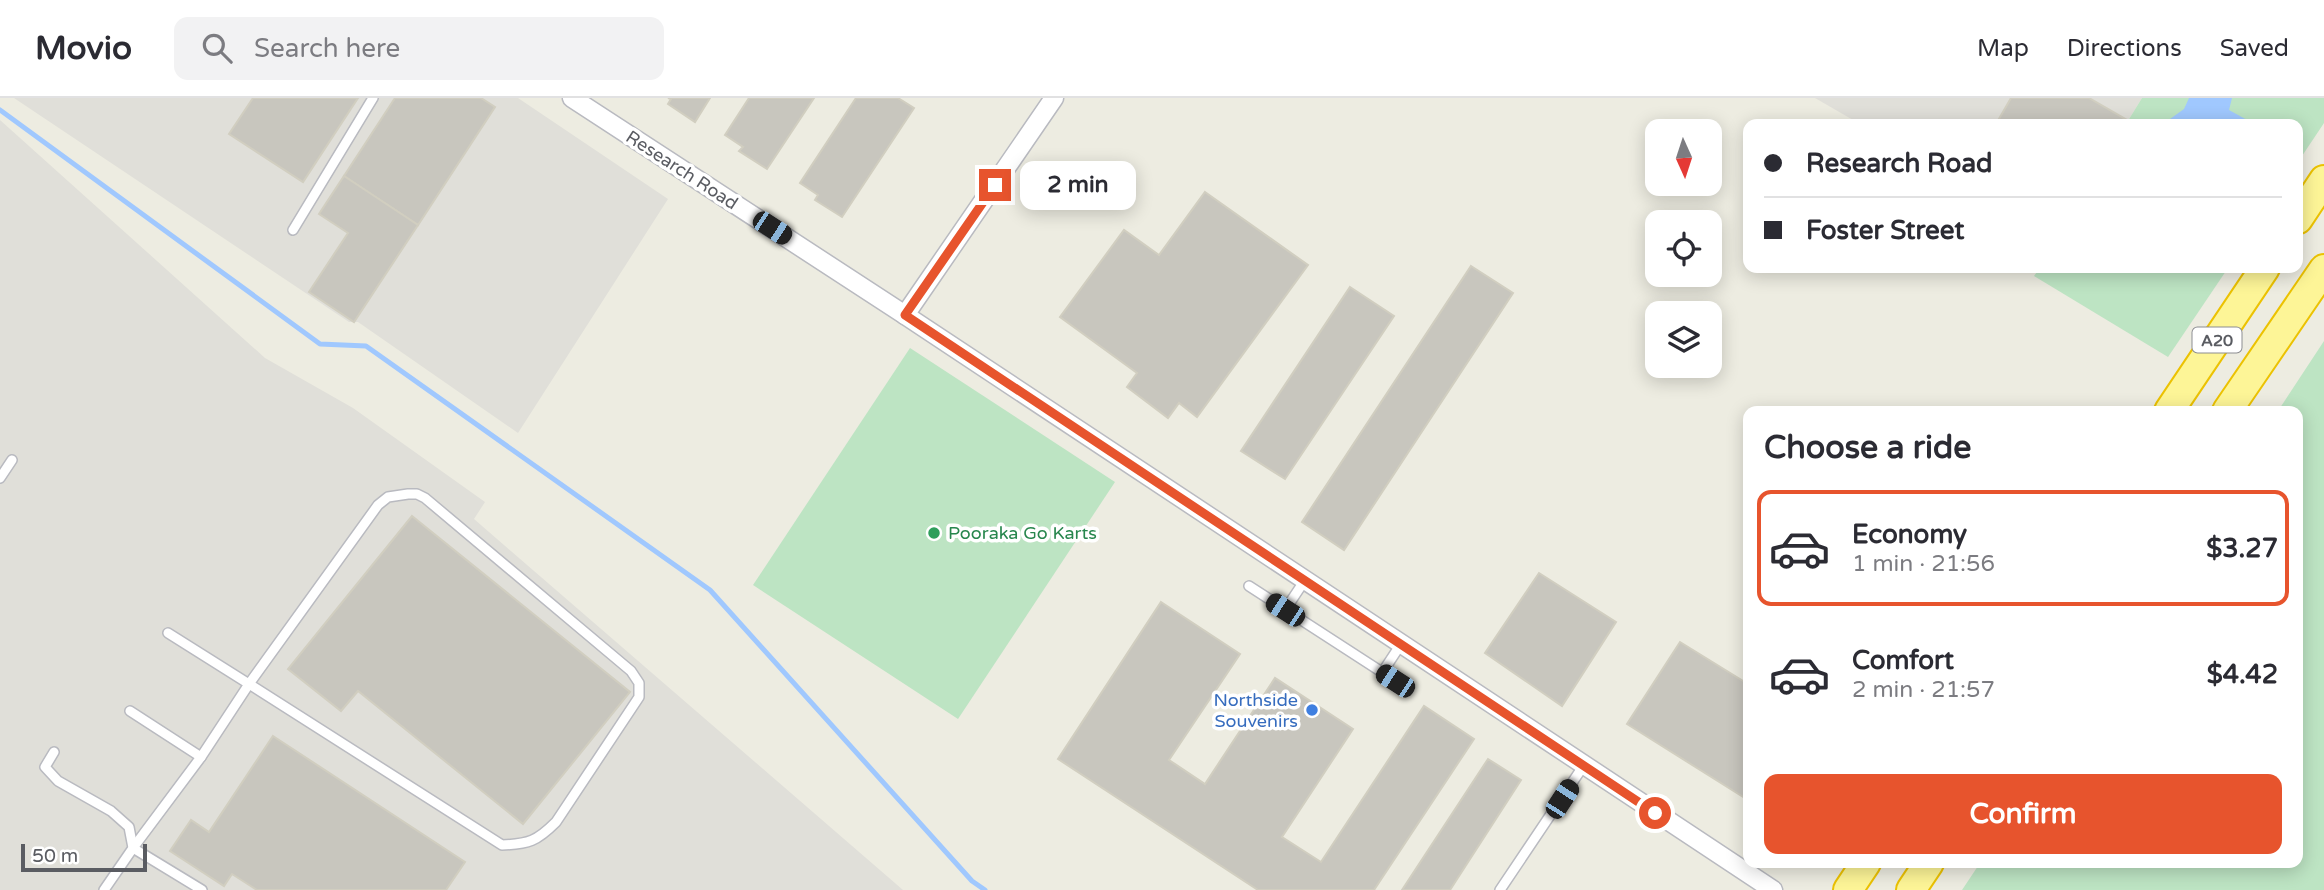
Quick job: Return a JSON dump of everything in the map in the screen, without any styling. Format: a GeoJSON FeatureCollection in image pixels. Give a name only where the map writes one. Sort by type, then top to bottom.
{"type":"FeatureCollection","features":[{"type":"Feature","properties":{"kind":"highway"},"geometry":{"type":"LineString","coordinates":[[2303,212],[2324,180]]}},
{"type":"Feature","properties":{"kind":"highway","name":"A20"},"geometry":{"type":"LineString","coordinates":[[2230,406],[2324,269]]}},
{"type":"Feature","properties":{"kind":"highway","name":"A20"},"geometry":{"type":"LineString","coordinates":[[2172,406],[2262,273]]}},
{"type":"Feature","properties":{"kind":"highway"},"geometry":{"type":"LineString","coordinates":[[1848,890],[1863,868]]}},
{"type":"Feature","properties":{"kind":"highway"},"geometry":{"type":"LineString","coordinates":[[1911,890],[1926,868]]}},
{"type":"Feature","properties":{"kind":"street","name":"Research Road"},"geometry":{"type":"LineString","coordinates":[[572,98],[905,315],[1773,890]]}},
{"type":"Feature","properties":{"kind":"street"},"geometry":{"type":"LineString","coordinates":[[905,315],[1054,98]]}},
{"type":"Feature","properties":{"kind":"lane"},"geometry":{"type":"LineString","coordinates":[[293,230],[373,98]]}},
{"type":"Feature","properties":{"kind":"lane"},"geometry":{"type":"LineString","coordinates":[[0,478],[12,460]]}},
{"type":"Feature","properties":{"kind":"lane"},"geometry":{"type":"LineString","coordinates":[[104,890],[132,848],[201,757],[249,684],[378,505],[388,497],[417,494],[425,498],[631,671],[639,683],[639,698],[556,822],[540,838],[521,844],[502,845],[249,684],[168,633]]}},
{"type":"Feature","properties":{"kind":"lane"},"geometry":{"type":"LineString","coordinates":[[1285,610],[1304,580]]}},
{"type":"Feature","properties":{"kind":"lane"},"geometry":{"type":"LineString","coordinates":[[1249,586],[1408,689]]}},
{"type":"Feature","properties":{"kind":"lane"},"geometry":{"type":"LineString","coordinates":[[1382,673],[1401,644]]}},
{"type":"Feature","properties":{"kind":"lane"},"geometry":{"type":"LineString","coordinates":[[130,711],[201,757]]}},
{"type":"Feature","properties":{"kind":"lane"},"geometry":{"type":"LineString","coordinates":[[54,752],[45,767],[58,781],[111,811],[129,827],[132,848]]}},
{"type":"Feature","properties":{"kind":"lane"},"geometry":{"type":"LineString","coordinates":[[1500,890],[1584,765]]}},
{"type":"Feature","properties":{"kind":"lane"},"geometry":{"type":"LineString","coordinates":[[132,848],[202,890]]}},
{"type":"Feature","properties":{"kind":"shaded area"},"geometry":{"type":"Polygon","coordinates":[[[14,98],[518,98],[668,199],[518,433],[358,322],[349,322],[14,98]]]}},
{"type":"Feature","properties":{"kind":"shaded area"},"geometry":{"type":"Polygon","coordinates":[[[1815,98],[2142,98],[2129,119],[1851,119],[1815,98]]]}},
{"type":"Feature","properties":{"kind":"shaded area"},"geometry":{"type":"Polygon","coordinates":[[[0,120],[265,358],[353,408],[485,502],[474,519],[903,890],[0,890],[0,120]]]}},
{"type":"Feature","properties":{"kind":"green space"},"geometry":{"type":"Polygon","coordinates":[[[2142,98],[2324,98],[2324,123],[2303,154],[2303,119],[2129,119],[2142,98]]]}},
{"type":"Feature","properties":{"kind":"green space"},"geometry":{"type":"Polygon","coordinates":[[[2036,273],[2225,273],[2168,357],[2034,276],[2036,273]]]}},
{"type":"Feature","properties":{"kind":"green space"},"geometry":{"type":"Polygon","coordinates":[[[2324,341],[2324,890],[1962,890],[1977,868],[2303,868],[2303,406],[2281,406],[2324,341]]]}},
{"type":"Feature","properties":{"kind":"green space","name":"Pooraka Go Karts"},"geometry":{"type":"Polygon","coordinates":[[[910,348],[1115,482],[958,719],[753,585],[910,348]]]}},
{"type":"Feature","properties":{"kind":"water"},"geometry":{"type":"Polygon","coordinates":[[[2189,98],[2232,98],[2229,110],[2245,119],[2170,119],[2184,109],[2189,98]]]}},
{"type":"Feature","properties":{"kind":"building"},"geometry":{"type":"Polygon","coordinates":[[[253,98],[358,98],[303,182],[229,134],[253,98]]]}},
{"type":"Feature","properties":{"kind":"building"},"geometry":{"type":"Polygon","coordinates":[[[395,98],[481,98],[495,107],[418,225],[344,176],[395,98]]]}},
{"type":"Feature","properties":{"kind":"building"},"geometry":{"type":"Polygon","coordinates":[[[668,98],[710,98],[695,122],[668,104],[671,99],[668,98]]]}},
{"type":"Feature","properties":{"kind":"building"},"geometry":{"type":"Polygon","coordinates":[[[749,98],[814,98],[767,169],[739,151],[743,147],[725,135],[749,98]]]}},
{"type":"Feature","properties":{"kind":"building"},"geometry":{"type":"Polygon","coordinates":[[[856,98],[898,98],[914,108],[842,217],[815,200],[818,195],[800,183],[856,98]]]}},
{"type":"Feature","properties":{"kind":"building"},"geometry":{"type":"Polygon","coordinates":[[[2011,98],[2089,98],[2125,119],[1999,119],[2011,98]]]}},
{"type":"Feature","properties":{"kind":"building"},"geometry":{"type":"Polygon","coordinates":[[[344,176],[418,225],[354,322],[309,292],[348,233],[319,214],[344,176]]]}},
{"type":"Feature","properties":{"kind":"building"},"geometry":{"type":"Polygon","coordinates":[[[1205,192],[1308,265],[1197,417],[1179,403],[1168,418],[1127,387],[1137,373],[1060,317],[1124,230],[1159,255],[1205,192]]]}},
{"type":"Feature","properties":{"kind":"building"},"geometry":{"type":"Polygon","coordinates":[[[1471,266],[1513,293],[1344,550],[1302,522],[1471,266]]]}},
{"type":"Feature","properties":{"kind":"building"},"geometry":{"type":"Polygon","coordinates":[[[1350,287],[1394,316],[1285,479],[1241,451],[1350,287]]]}},
{"type":"Feature","properties":{"kind":"building"},"geometry":{"type":"Polygon","coordinates":[[[412,516],[630,692],[523,824],[358,691],[341,711],[288,669],[412,516]]]}},
{"type":"Feature","properties":{"kind":"building"},"geometry":{"type":"Polygon","coordinates":[[[1539,573],[1616,622],[1562,706],[1485,653],[1539,573]]]}},
{"type":"Feature","properties":{"kind":"building"},"geometry":{"type":"Polygon","coordinates":[[[1161,602],[1240,654],[1169,760],[1205,784],[1275,678],[1353,729],[1282,837],[1321,862],[1424,706],[1474,739],[1374,890],[1258,890],[1058,759],[1161,602]]]}},
{"type":"Feature","properties":{"kind":"building"},"geometry":{"type":"Polygon","coordinates":[[[1680,642],[1743,681],[1743,797],[1627,724],[1680,642]]]}},
{"type":"Feature","properties":{"kind":"building"},"geometry":{"type":"Polygon","coordinates":[[[273,736],[465,862],[446,890],[257,890],[232,874],[224,886],[170,851],[191,820],[209,832],[273,736]]]}},
{"type":"Feature","properties":{"kind":"building"},"geometry":{"type":"Polygon","coordinates":[[[1488,759],[1521,780],[1450,890],[1402,890],[1488,759]]]}},
{"type":"Feature","properties":{"kind":"waterway"},"geometry":{"type":"LineString","coordinates":[[0,110],[320,344],[366,346],[710,590],[972,881],[985,890]]}},
{"type":"Feature","properties":{"kind":"place","name":"Pooraka Go Karts"},"geometry":{"type":"Point","coordinates":[934,533]}},
{"type":"Feature","properties":{"kind":"place","name":"Northside Souvenirs"},"geometry":{"type":"Point","coordinates":[1312,710]}},
{"type":"Feature","properties":{"kind":"route"},"geometry":{"type":"LineString","coordinates":[[995,185],[905,315],[1655,813]]}}]}
